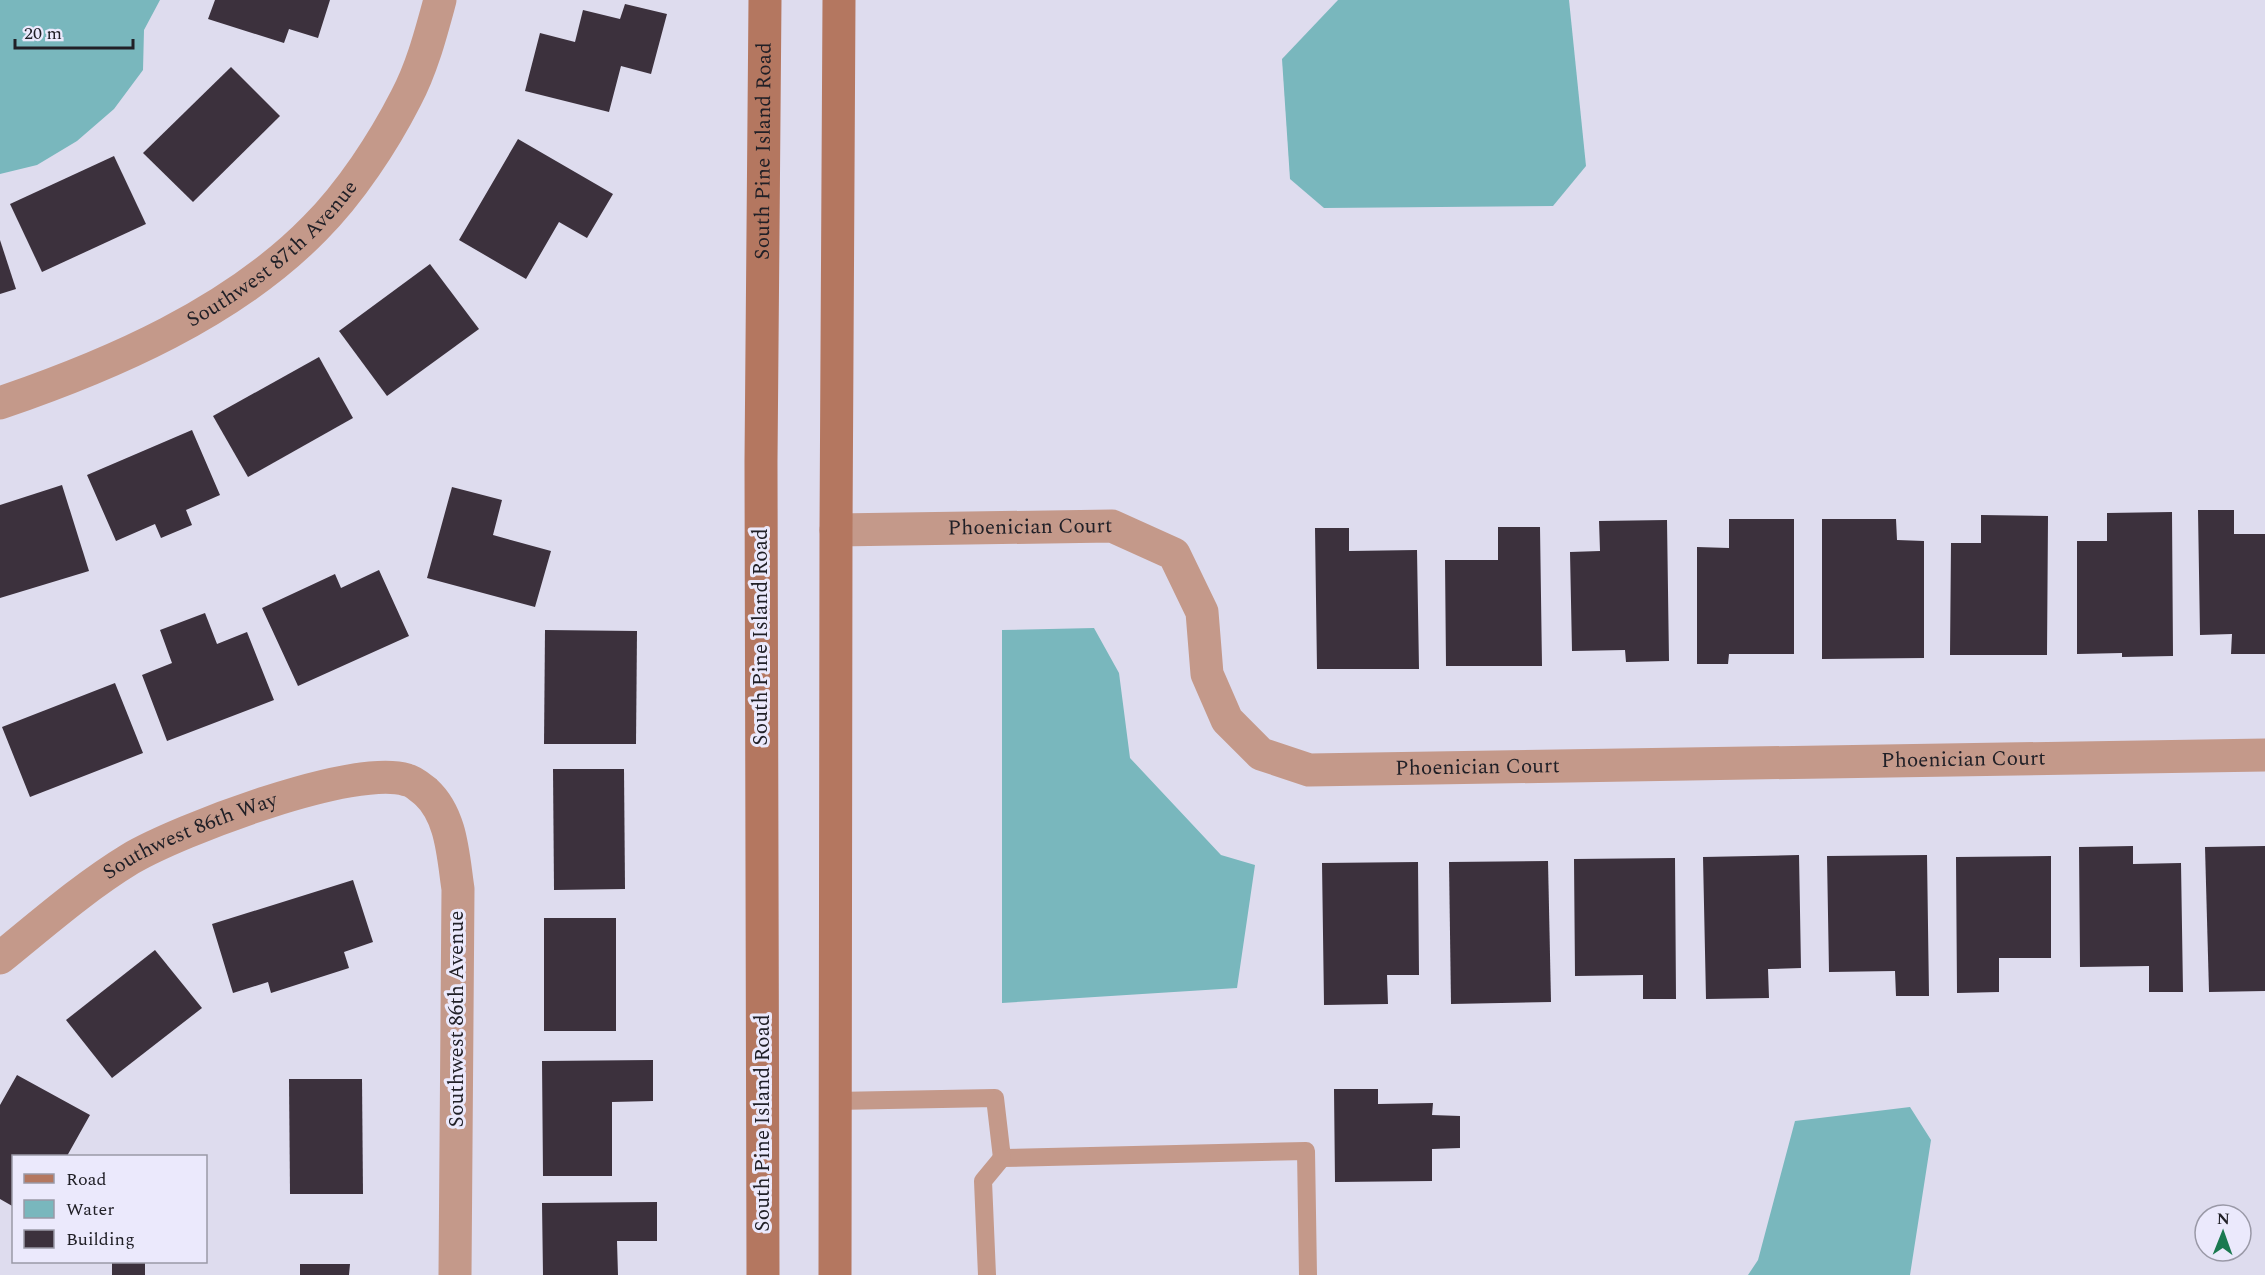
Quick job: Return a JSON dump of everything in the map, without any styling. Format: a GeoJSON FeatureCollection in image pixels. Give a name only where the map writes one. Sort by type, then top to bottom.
{"type":"FeatureCollection","features":[{"type":"Feature","properties":{"kind":"main road","name":"South Pine Island Road"},"geometry":{"type":"LineString","coordinates":[[763,1275],[761,450],[765,0]]}},
{"type":"Feature","properties":{"kind":"main road"},"geometry":{"type":"LineString","coordinates":[[835,1275],[839,0]]}},
{"type":"Feature","properties":{"kind":"street","name":"Southwest 87th Avenue"},"geometry":{"type":"LineString","coordinates":[[0,403],[113,359],[164,335],[228,299],[315,229],[346,193],[406,98],[426,50],[440,0]]}},
{"type":"Feature","properties":{"kind":"street","name":"Phoenician Court"},"geometry":{"type":"LineString","coordinates":[[836,530],[1113,526],[1174,554],[1202,612],[1207,674],[1227,720],[1262,754],[1309,770],[2265,755]]}},
{"type":"Feature","properties":{"kind":"street","name":"Southwest 86th Way"},"geometry":{"type":"LineString","coordinates":[[0,958],[59,910],[131,859],[190,830],[267,801],[335,784],[378,777],[408,780]]}},
{"type":"Feature","properties":{"kind":"street","name":"Southwest 86th Avenue"},"geometry":{"type":"LineString","coordinates":[[408,780],[426,792],[441,809],[451,843],[458,890],[455,1275]]}},
{"type":"Feature","properties":{"kind":"lane"},"geometry":{"type":"LineString","coordinates":[[835,1101],[995,1098],[1002,1158],[983,1181],[987,1275]]}},
{"type":"Feature","properties":{"kind":"lane"},"geometry":{"type":"LineString","coordinates":[[1002,1158],[1306,1151],[1308,1275]]}},
{"type":"Feature","properties":{"kind":"water"},"geometry":{"type":"Polygon","coordinates":[[[0,0],[160,0],[144,30],[143,70],[114,109],[77,141],[37,165],[0,174],[0,0]]]}},
{"type":"Feature","properties":{"kind":"water"},"geometry":{"type":"Polygon","coordinates":[[[1338,0],[1569,0],[1586,166],[1553,206],[1324,208],[1290,179],[1282,59],[1338,0]]]}},
{"type":"Feature","properties":{"kind":"water"},"geometry":{"type":"Polygon","coordinates":[[[1094,628],[1119,673],[1130,758],[1221,855],[1255,865],[1237,988],[1002,1003],[1002,630],[1094,628]]]}},
{"type":"Feature","properties":{"kind":"water"},"geometry":{"type":"Polygon","coordinates":[[[1910,1107],[1931,1140],[1910,1275],[1748,1275],[1758,1260],[1795,1121],[1910,1107]]]}},
{"type":"Feature","properties":{"kind":"building"},"geometry":{"type":"Polygon","coordinates":[[[215,0],[330,0],[318,38],[289,29],[284,43],[208,19],[215,0]]]}},
{"type":"Feature","properties":{"kind":"building"},"geometry":{"type":"Polygon","coordinates":[[[625,4],[667,14],[651,74],[621,66],[609,112],[525,91],[540,33],[575,42],[583,10],[620,19],[625,4]]]}},
{"type":"Feature","properties":{"kind":"building"},"geometry":{"type":"Polygon","coordinates":[[[231,67],[280,116],[193,202],[143,153],[231,67]]]}},
{"type":"Feature","properties":{"kind":"building"},"geometry":{"type":"Polygon","coordinates":[[[518,139],[613,194],[587,238],[559,222],[526,279],[459,240],[518,139]]]}},
{"type":"Feature","properties":{"kind":"building"},"geometry":{"type":"Polygon","coordinates":[[[114,156],[146,224],[42,272],[10,204],[114,156]]]}},
{"type":"Feature","properties":{"kind":"building"},"geometry":{"type":"Polygon","coordinates":[[[0,240],[16,289],[0,294],[0,240]]]}},
{"type":"Feature","properties":{"kind":"building"},"geometry":{"type":"Polygon","coordinates":[[[430,264],[479,329],[387,396],[339,331],[430,264]]]}},
{"type":"Feature","properties":{"kind":"building"},"geometry":{"type":"Polygon","coordinates":[[[319,357],[353,418],[248,477],[213,416],[319,357]]]}},
{"type":"Feature","properties":{"kind":"building"},"geometry":{"type":"Polygon","coordinates":[[[192,430],[220,495],[186,510],[192,525],[161,538],[155,524],[116,541],[87,475],[192,430]]]}},
{"type":"Feature","properties":{"kind":"building"},"geometry":{"type":"Polygon","coordinates":[[[62,485],[89,571],[0,598],[0,505],[62,485]]]}},
{"type":"Feature","properties":{"kind":"building"},"geometry":{"type":"Polygon","coordinates":[[[452,487],[502,500],[493,535],[551,551],[535,607],[427,578],[452,487]]]}},
{"type":"Feature","properties":{"kind":"building"},"geometry":{"type":"Polygon","coordinates":[[[2198,510],[2234,510],[2234,534],[2265,534],[2265,654],[2231,654],[2232,634],[2200,635],[2198,510]]]}},
{"type":"Feature","properties":{"kind":"building"},"geometry":{"type":"Polygon","coordinates":[[[2172,512],[2173,656],[2122,657],[2122,653],[2077,654],[2077,541],[2107,541],[2107,513],[2172,512]]]}},
{"type":"Feature","properties":{"kind":"building"},"geometry":{"type":"Polygon","coordinates":[[[1981,515],[2048,516],[2047,655],[1950,655],[1951,543],[1981,543],[1981,515]]]}},
{"type":"Feature","properties":{"kind":"building"},"geometry":{"type":"Polygon","coordinates":[[[1729,519],[1794,519],[1794,654],[1729,654],[1728,664],[1697,664],[1697,547],[1729,548],[1729,519]]]}},
{"type":"Feature","properties":{"kind":"building"},"geometry":{"type":"Polygon","coordinates":[[[1822,519],[1896,519],[1897,540],[1924,541],[1924,658],[1822,659],[1822,519]]]}},
{"type":"Feature","properties":{"kind":"building"},"geometry":{"type":"Polygon","coordinates":[[[1667,520],[1669,661],[1626,662],[1625,650],[1572,651],[1570,552],[1600,551],[1599,521],[1667,520]]]}},
{"type":"Feature","properties":{"kind":"building"},"geometry":{"type":"Polygon","coordinates":[[[1498,527],[1540,527],[1542,666],[1446,666],[1445,560],[1498,560],[1498,527]]]}},
{"type":"Feature","properties":{"kind":"building"},"geometry":{"type":"Polygon","coordinates":[[[1315,528],[1349,528],[1349,551],[1417,550],[1419,669],[1317,669],[1315,528]]]}},
{"type":"Feature","properties":{"kind":"building"},"geometry":{"type":"Polygon","coordinates":[[[379,570],[409,636],[298,686],[262,608],[335,574],[341,588],[379,570]]]}},
{"type":"Feature","properties":{"kind":"building"},"geometry":{"type":"Polygon","coordinates":[[[205,613],[217,644],[247,632],[274,700],[167,741],[142,675],[172,663],[160,630],[205,613]]]}},
{"type":"Feature","properties":{"kind":"building"},"geometry":{"type":"Polygon","coordinates":[[[545,630],[637,631],[636,744],[544,744],[545,630]]]}},
{"type":"Feature","properties":{"kind":"building"},"geometry":{"type":"Polygon","coordinates":[[[115,683],[143,753],[30,797],[2,727],[115,683]]]}},
{"type":"Feature","properties":{"kind":"building"},"geometry":{"type":"Polygon","coordinates":[[[553,769],[624,769],[625,889],[554,890],[553,769]]]}},
{"type":"Feature","properties":{"kind":"building"},"geometry":{"type":"Polygon","coordinates":[[[2133,846],[2133,864],[2181,863],[2183,992],[2149,992],[2149,966],[2080,967],[2079,847],[2133,846]]]}},
{"type":"Feature","properties":{"kind":"building"},"geometry":{"type":"Polygon","coordinates":[[[2265,846],[2265,991],[2209,992],[2205,847],[2265,846]]]}},
{"type":"Feature","properties":{"kind":"building"},"geometry":{"type":"Polygon","coordinates":[[[1799,855],[1801,968],[1768,969],[1769,998],[1706,999],[1703,857],[1799,855]]]}},
{"type":"Feature","properties":{"kind":"building"},"geometry":{"type":"Polygon","coordinates":[[[1927,855],[1929,996],[1896,996],[1895,971],[1829,972],[1827,856],[1927,855]]]}},
{"type":"Feature","properties":{"kind":"building"},"geometry":{"type":"Polygon","coordinates":[[[2051,856],[2051,958],[1999,958],[1999,992],[1957,993],[1956,857],[2051,856]]]}},
{"type":"Feature","properties":{"kind":"building"},"geometry":{"type":"Polygon","coordinates":[[[1675,858],[1676,999],[1643,999],[1643,975],[1575,976],[1574,859],[1675,858]]]}},
{"type":"Feature","properties":{"kind":"building"},"geometry":{"type":"Polygon","coordinates":[[[1548,861],[1551,1002],[1451,1004],[1449,862],[1548,861]]]}},
{"type":"Feature","properties":{"kind":"building"},"geometry":{"type":"Polygon","coordinates":[[[1418,862],[1419,975],[1387,975],[1388,1004],[1324,1005],[1322,863],[1418,862]]]}},
{"type":"Feature","properties":{"kind":"building"},"geometry":{"type":"Polygon","coordinates":[[[353,880],[373,942],[344,952],[349,968],[271,993],[268,982],[233,993],[212,924],[353,880]]]}},
{"type":"Feature","properties":{"kind":"building"},"geometry":{"type":"Polygon","coordinates":[[[544,918],[616,918],[616,1031],[544,1031],[544,918]]]}},
{"type":"Feature","properties":{"kind":"building"},"geometry":{"type":"Polygon","coordinates":[[[155,950],[202,1008],[112,1078],[66,1020],[155,950]]]}},
{"type":"Feature","properties":{"kind":"building"},"geometry":{"type":"Polygon","coordinates":[[[653,1060],[653,1101],[612,1102],[612,1176],[543,1176],[542,1061],[653,1060]]]}},
{"type":"Feature","properties":{"kind":"building"},"geometry":{"type":"Polygon","coordinates":[[[17,1075],[90,1115],[68,1155],[12,1155],[12,1206],[0,1199],[0,1105],[17,1075]]]}},
{"type":"Feature","properties":{"kind":"building"},"geometry":{"type":"Polygon","coordinates":[[[289,1079],[362,1079],[363,1194],[290,1194],[289,1079]]]}},
{"type":"Feature","properties":{"kind":"building"},"geometry":{"type":"Polygon","coordinates":[[[1334,1089],[1378,1089],[1378,1104],[1433,1103],[1432,1115],[1460,1116],[1460,1148],[1432,1149],[1432,1181],[1335,1182],[1334,1089]]]}},
{"type":"Feature","properties":{"kind":"building"},"geometry":{"type":"Polygon","coordinates":[[[657,1202],[657,1241],[617,1241],[618,1275],[543,1275],[542,1203],[657,1202]]]}},
{"type":"Feature","properties":{"kind":"building"},"geometry":{"type":"Polygon","coordinates":[[[112,1263],[145,1263],[145,1275],[112,1275],[112,1263]]]}},
{"type":"Feature","properties":{"kind":"building"},"geometry":{"type":"Polygon","coordinates":[[[300,1264],[350,1264],[349,1275],[300,1275],[300,1264]]]}}]}
